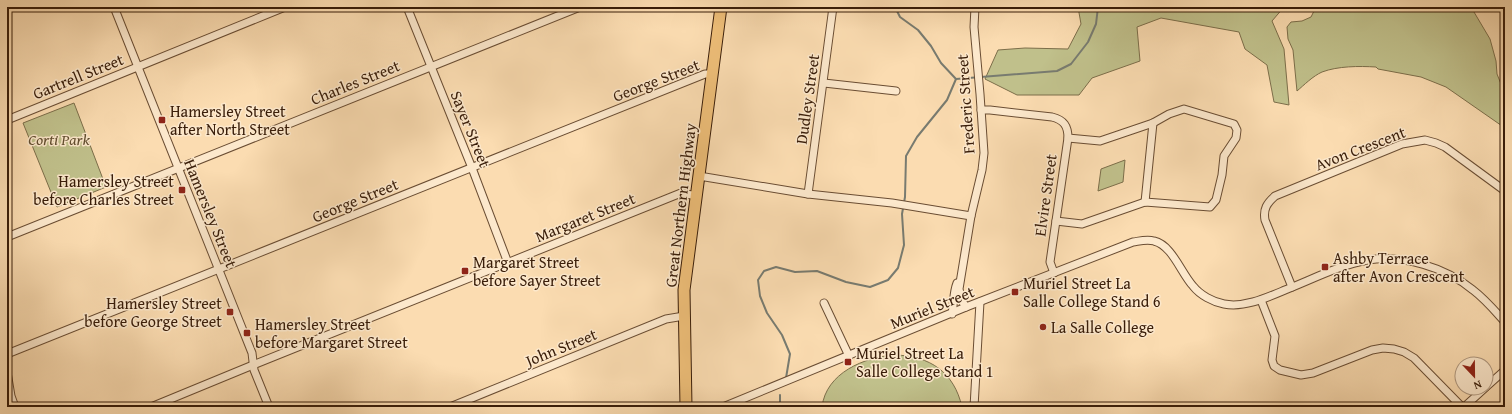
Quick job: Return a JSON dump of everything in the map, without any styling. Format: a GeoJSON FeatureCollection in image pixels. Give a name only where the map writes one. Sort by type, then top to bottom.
{"type":"FeatureCollection","features":[{"type":"Feature","properties":{"kind":"main road","name":"Great Northern Highway"},"geometry":{"type":"LineString","coordinates":[[686,407],[684,290],[721,7]]}},
{"type":"Feature","properties":{"kind":"street","name":"Hamersley Street"},"geometry":{"type":"LineString","coordinates":[[114,7],[252,353],[254,370],[269,407]]}},
{"type":"Feature","properties":{"kind":"street","name":"Gartrell Street"},"geometry":{"type":"LineString","coordinates":[[7,120],[285,7]]}},
{"type":"Feature","properties":{"kind":"street","name":"Sayer Street"},"geometry":{"type":"LineString","coordinates":[[407,7],[472,168],[508,263]]}},
{"type":"Feature","properties":{"kind":"street","name":"Charles Street"},"geometry":{"type":"LineString","coordinates":[[7,237],[580,7]]}},
{"type":"Feature","properties":{"kind":"street","name":"Dudley Street"},"geometry":{"type":"LineString","coordinates":[[808,194],[833,7]]}},
{"type":"Feature","properties":{"kind":"street","name":"Frederic Street"},"geometry":{"type":"LineString","coordinates":[[966,307],[962,301],[959,289],[971,216],[982,170],[984,153],[974,27],[975,7]]}},
{"type":"Feature","properties":{"kind":"street","name":"George Street"},"geometry":{"type":"LineString","coordinates":[[7,354],[705,74],[713,74]]}},
{"type":"Feature","properties":{"kind":"street"},"geometry":{"type":"LineString","coordinates":[[824,83],[896,91]]}},
{"type":"Feature","properties":{"kind":"street"},"geometry":{"type":"LineString","coordinates":[[1056,221],[1082,224],[1145,202],[1210,207],[1216,200],[1222,174],[1224,156],[1236,138],[1237,130],[1234,124],[1184,109],[1169,114],[1153,123],[1100,141],[1068,138]]}},
{"type":"Feature","properties":{"kind":"street","name":"Elvire Street"},"geometry":{"type":"LineString","coordinates":[[981,110],[1052,117],[1066,125],[1068,138],[1050,262],[1054,273]]}},
{"type":"Feature","properties":{"kind":"street"},"geometry":{"type":"LineString","coordinates":[[1145,202],[1153,123]]}},
{"type":"Feature","properties":{"kind":"street","name":"Avon Crescent"},"geometry":{"type":"LineString","coordinates":[[1292,287],[1265,220],[1264,214],[1266,207],[1269,201],[1275,196],[1402,144],[1425,140],[1445,147],[1505,191]]}},
{"type":"Feature","properties":{"kind":"street"},"geometry":{"type":"LineString","coordinates":[[699,176],[808,194],[892,203],[971,216]]}},
{"type":"Feature","properties":{"kind":"street","name":"Margaret Street"},"geometry":{"type":"LineString","coordinates":[[151,407],[681,193],[697,196]]}},
{"type":"Feature","properties":{"kind":"street","name":"Muriel Street"},"geometry":{"type":"LineString","coordinates":[[723,407],[966,307],[1133,242],[1145,240],[1159,243],[1171,254],[1193,287],[1209,299],[1224,304],[1243,304],[1261,300]]}},
{"type":"Feature","properties":{"kind":"street"},"geometry":{"type":"LineString","coordinates":[[1476,396],[1463,407],[1414,358],[1404,352],[1394,349],[1383,348],[1372,350],[1313,374],[1301,375],[1280,370],[1274,366],[1272,360],[1275,336],[1261,300],[1341,268],[1358,263],[1380,260],[1403,260],[1430,266],[1453,276],[1472,289],[1504,319]]}},
{"type":"Feature","properties":{"kind":"street","name":"Frederic Street"},"geometry":{"type":"LineString","coordinates":[[952,314],[954,292],[962,269]]}},
{"type":"Feature","properties":{"kind":"street"},"geometry":{"type":"LineString","coordinates":[[974,407],[980,302]]}},
{"type":"Feature","properties":{"kind":"street"},"geometry":{"type":"LineString","coordinates":[[824,303],[849,356]]}},
{"type":"Feature","properties":{"kind":"street","name":"John Street"},"geometry":{"type":"LineString","coordinates":[[450,407],[666,319],[684,316]]}},
{"type":"Feature","properties":{"kind":"street"},"geometry":{"type":"LineString","coordinates":[[1494,380],[1505,370]]}},
{"type":"Feature","properties":{"kind":"street"},"geometry":{"type":"LineString","coordinates":[[7,372],[11,396],[15,407]]}},
{"type":"Feature","properties":{"kind":"green space"},"geometry":{"type":"Polygon","coordinates":[[[1078,7],[1284,7],[1272,21],[1284,49],[1289,105],[1274,102],[1267,65],[1245,49],[1239,32],[1161,18],[1137,27],[1140,61],[1092,78],[1079,95],[1017,95],[985,79],[998,50],[1025,48],[1068,49],[1081,24],[1078,7]]]}},
{"type":"Feature","properties":{"kind":"green space"},"geometry":{"type":"Polygon","coordinates":[[[1316,7],[1471,7],[1490,39],[1496,61],[1497,74],[1505,94],[1505,128],[1446,87],[1421,77],[1378,69],[1376,67],[1349,67],[1328,70],[1315,76],[1297,91],[1293,50],[1288,39],[1287,27],[1291,22],[1302,21],[1311,17],[1316,7]]]}},
{"type":"Feature","properties":{"kind":"green space","name":"Corti Park"},"geometry":{"type":"Polygon","coordinates":[[[74,103],[106,187],[57,207],[23,123],[74,103]]]}},
{"type":"Feature","properties":{"kind":"green space"},"geometry":{"type":"Polygon","coordinates":[[[1125,160],[1123,182],[1098,191],[1101,169],[1125,160]]]}},
{"type":"Feature","properties":{"kind":"green space"},"geometry":{"type":"Polygon","coordinates":[[[895,355],[919,359],[939,368],[947,375],[953,384],[962,407],[822,407],[825,395],[831,385],[848,369],[871,359],[895,355]]]}},
{"type":"Feature","properties":{"kind":"waterway"},"geometry":{"type":"LineString","coordinates":[[895,7],[900,17],[918,30],[931,46],[941,63],[956,79]]}},
{"type":"Feature","properties":{"kind":"waterway"},"geometry":{"type":"LineString","coordinates":[[956,79],[1057,71],[1071,64],[1088,42],[1096,24],[1098,7]]}},
{"type":"Feature","properties":{"kind":"waterway"},"geometry":{"type":"LineString","coordinates":[[1236,7],[1248,7]]}},
{"type":"Feature","properties":{"kind":"waterway"},"geometry":{"type":"LineString","coordinates":[[786,378],[790,354],[782,335],[767,313],[760,296],[758,280],[764,271],[776,267],[795,272],[817,271],[846,282],[870,287],[888,280],[898,268],[904,245],[902,214],[905,197],[906,156],[917,137],[947,100],[956,79]]}},
{"type":"Feature","properties":{"kind":"waterway"},"geometry":{"type":"LineString","coordinates":[[780,395],[780,407]]}},
{"type":"Feature","properties":{"kind":"place","name":"Hamersley Street after North Street"},"geometry":{"type":"Point","coordinates":[162,120]}},
{"type":"Feature","properties":{"kind":"place","name":"Hamersley Street before Charles Street"},"geometry":{"type":"Point","coordinates":[182,190]}},
{"type":"Feature","properties":{"kind":"place","name":"Ashby Terrace after Avon Crescent"},"geometry":{"type":"Point","coordinates":[1325,267]}},
{"type":"Feature","properties":{"kind":"place","name":"Margaret Street before Sayer Street"},"geometry":{"type":"Point","coordinates":[465,271]}},
{"type":"Feature","properties":{"kind":"place","name":"Muriel Street La Salle College Stand 6"},"geometry":{"type":"Point","coordinates":[1015,292]}},
{"type":"Feature","properties":{"kind":"place","name":"Hamersley Street before George Street"},"geometry":{"type":"Point","coordinates":[230,312]}},
{"type":"Feature","properties":{"kind":"place","name":"La Salle College"},"geometry":{"type":"Point","coordinates":[1043,327]}},
{"type":"Feature","properties":{"kind":"place","name":"Hamersley Street before Margaret Street"},"geometry":{"type":"Point","coordinates":[247,333]}},
{"type":"Feature","properties":{"kind":"place","name":"Muriel Street La Salle College Stand 1"},"geometry":{"type":"Point","coordinates":[848,362]}}]}
